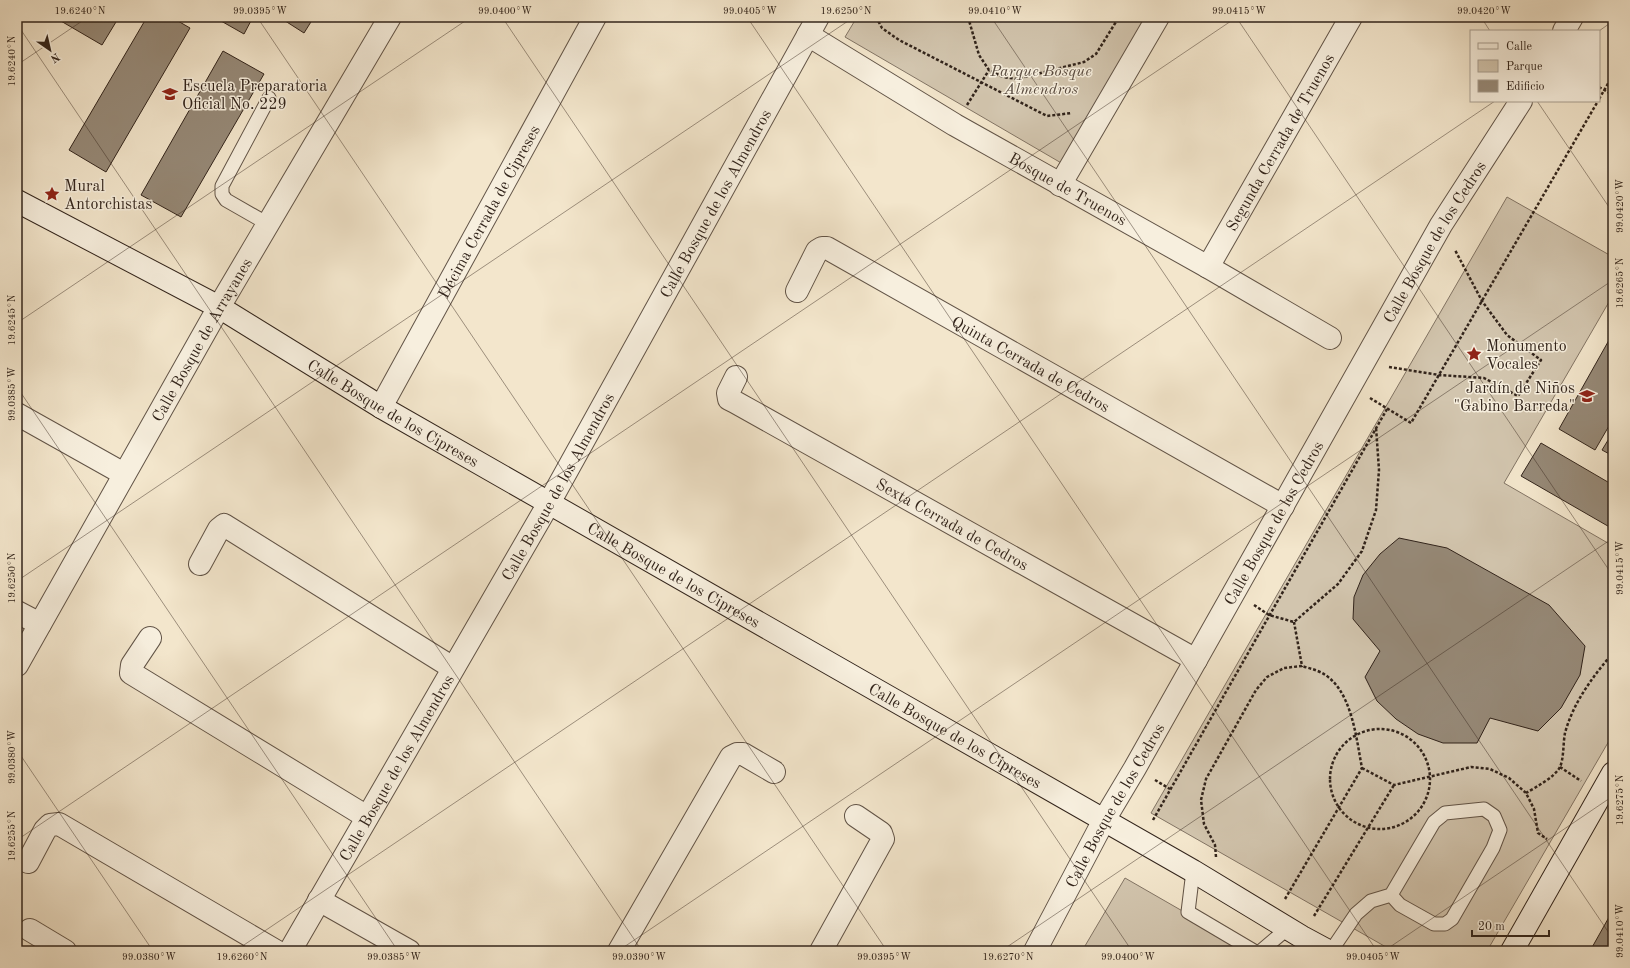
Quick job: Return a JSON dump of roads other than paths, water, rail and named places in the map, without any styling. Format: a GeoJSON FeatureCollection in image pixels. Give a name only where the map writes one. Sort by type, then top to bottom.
{"type":"FeatureCollection","features":[{"type":"Feature","properties":{"kind":"street","name":"Calle Bosque de Arrayanes"},"geometry":{"type":"LineString","coordinates":[[17,665],[219,307],[390,17]]}},
{"type":"Feature","properties":{"kind":"street","name":"Décima Cerrada de Cipreses"},"geometry":{"type":"LineString","coordinates":[[381,407],[595,17]]}},
{"type":"Feature","properties":{"kind":"street"},"geometry":{"type":"LineString","coordinates":[[1060,186],[1158,17]]}},
{"type":"Feature","properties":{"kind":"street","name":"Segunda Cerrada de Truenos"},"geometry":{"type":"LineString","coordinates":[[1208,267],[1352,17]]}},
{"type":"Feature","properties":{"kind":"street"},"geometry":{"type":"LineString","coordinates":[[1565,30],[1572,17]]}},
{"type":"Feature","properties":{"kind":"street","name":"Bosque de Truenos"},"geometry":{"type":"LineString","coordinates":[[813,26],[955,125],[1060,186],[1208,267],[1330,338]]}},
{"type":"Feature","properties":{"kind":"street","name":"Calle Bosque de los Almendros"},"geometry":{"type":"LineString","coordinates":[[290,951],[550,503],[813,26]]}},
{"type":"Feature","properties":{"kind":"street","name":"Calle Bosque de los Cedros"},"geometry":{"type":"LineString","coordinates":[[1035,951],[1104,820],[1135,768],[1441,225],[1520,102]]}},
{"type":"Feature","properties":{"kind":"street","name":"Calle Bosque de los Cipreses"},"geometry":{"type":"LineString","coordinates":[[17,201],[219,307],[381,407],[1141,841],[1288,928],[1330,951]]}},
{"type":"Feature","properties":{"kind":"street","name":"Quinta Cerrada de Cedros"},"geometry":{"type":"LineString","coordinates":[[797,291],[817,251],[822,248],[827,248],[1283,506]]}},
{"type":"Feature","properties":{"kind":"street","name":"Sexta Cerrada de Cedros"},"geometry":{"type":"LineString","coordinates":[[736,377],[728,392],[729,398],[735,402],[1196,660]]}},
{"type":"Feature","properties":{"kind":"street"},"geometry":{"type":"LineString","coordinates":[[17,414],[124,474]]}},
{"type":"Feature","properties":{"kind":"street"},"geometry":{"type":"LineString","coordinates":[[200,564],[219,529],[224,525],[453,668]]}},
{"type":"Feature","properties":{"kind":"street"},"geometry":{"type":"LineString","coordinates":[[17,612],[40,624]]}},
{"type":"Feature","properties":{"kind":"street"},"geometry":{"type":"LineString","coordinates":[[150,638],[132,666],[130,673],[367,817]]}},
{"type":"Feature","properties":{"kind":"street"},"geometry":{"type":"LineString","coordinates":[[619,951],[731,757],[737,754],[743,754],[774,772]]}},
{"type":"Feature","properties":{"kind":"street"},"geometry":{"type":"LineString","coordinates":[[1512,951],[1613,773]]}},
{"type":"Feature","properties":{"kind":"street"},"geometry":{"type":"LineString","coordinates":[[821,951],[884,839],[881,833],[856,816]]}},
{"type":"Feature","properties":{"kind":"street"},"geometry":{"type":"LineString","coordinates":[[28,862],[45,830],[50,825],[59,824],[276,951]]}},
{"type":"Feature","properties":{"kind":"street"},"geometry":{"type":"LineString","coordinates":[[319,900],[409,951]]}},
{"type":"Feature","properties":{"kind":"street"},"geometry":{"type":"LineString","coordinates":[[30,930],[65,951]]}},
{"type":"Feature","properties":{"kind":"lane"},"geometry":{"type":"LineString","coordinates":[[268,224],[226,200],[222,194],[222,186],[269,98]]}},
{"type":"Feature","properties":{"kind":"lane"},"geometry":{"type":"LineString","coordinates":[[1330,951],[1356,914],[1371,901],[1392,895],[1434,822],[1445,813],[1484,809],[1494,816],[1500,830],[1493,848],[1452,919],[1445,924],[1434,924],[1400,905],[1392,895]]}},
{"type":"Feature","properties":{"kind":"lane"},"geometry":{"type":"LineString","coordinates":[[1193,871],[1188,912],[1254,951]]}},
{"type":"Feature","properties":{"kind":"lane"},"geometry":{"type":"LineString","coordinates":[[1261,951],[1288,928]]}},
{"type":"Feature","properties":{"kind":"place","name":"Escuela Preparatoria Oficial No. 229"},"geometry":{"type":"Point","coordinates":[170,94]}},
{"type":"Feature","properties":{"kind":"place","name":"Mural Antorchistas"},"geometry":{"type":"Point","coordinates":[52,194]}},
{"type":"Feature","properties":{"kind":"place","name":"Monumento Vocales"},"geometry":{"type":"Point","coordinates":[1474,354]}},
{"type":"Feature","properties":{"kind":"place","name":"Jardín de Niños \"Gabino Barreda\""},"geometry":{"type":"Point","coordinates":[1587,396]}},
{"type":"Feature","properties":{"kind":"park label","name":"Parque Bosque Almendros"},"geometry":{"type":"Point","coordinates":[1041,79]}}]}
